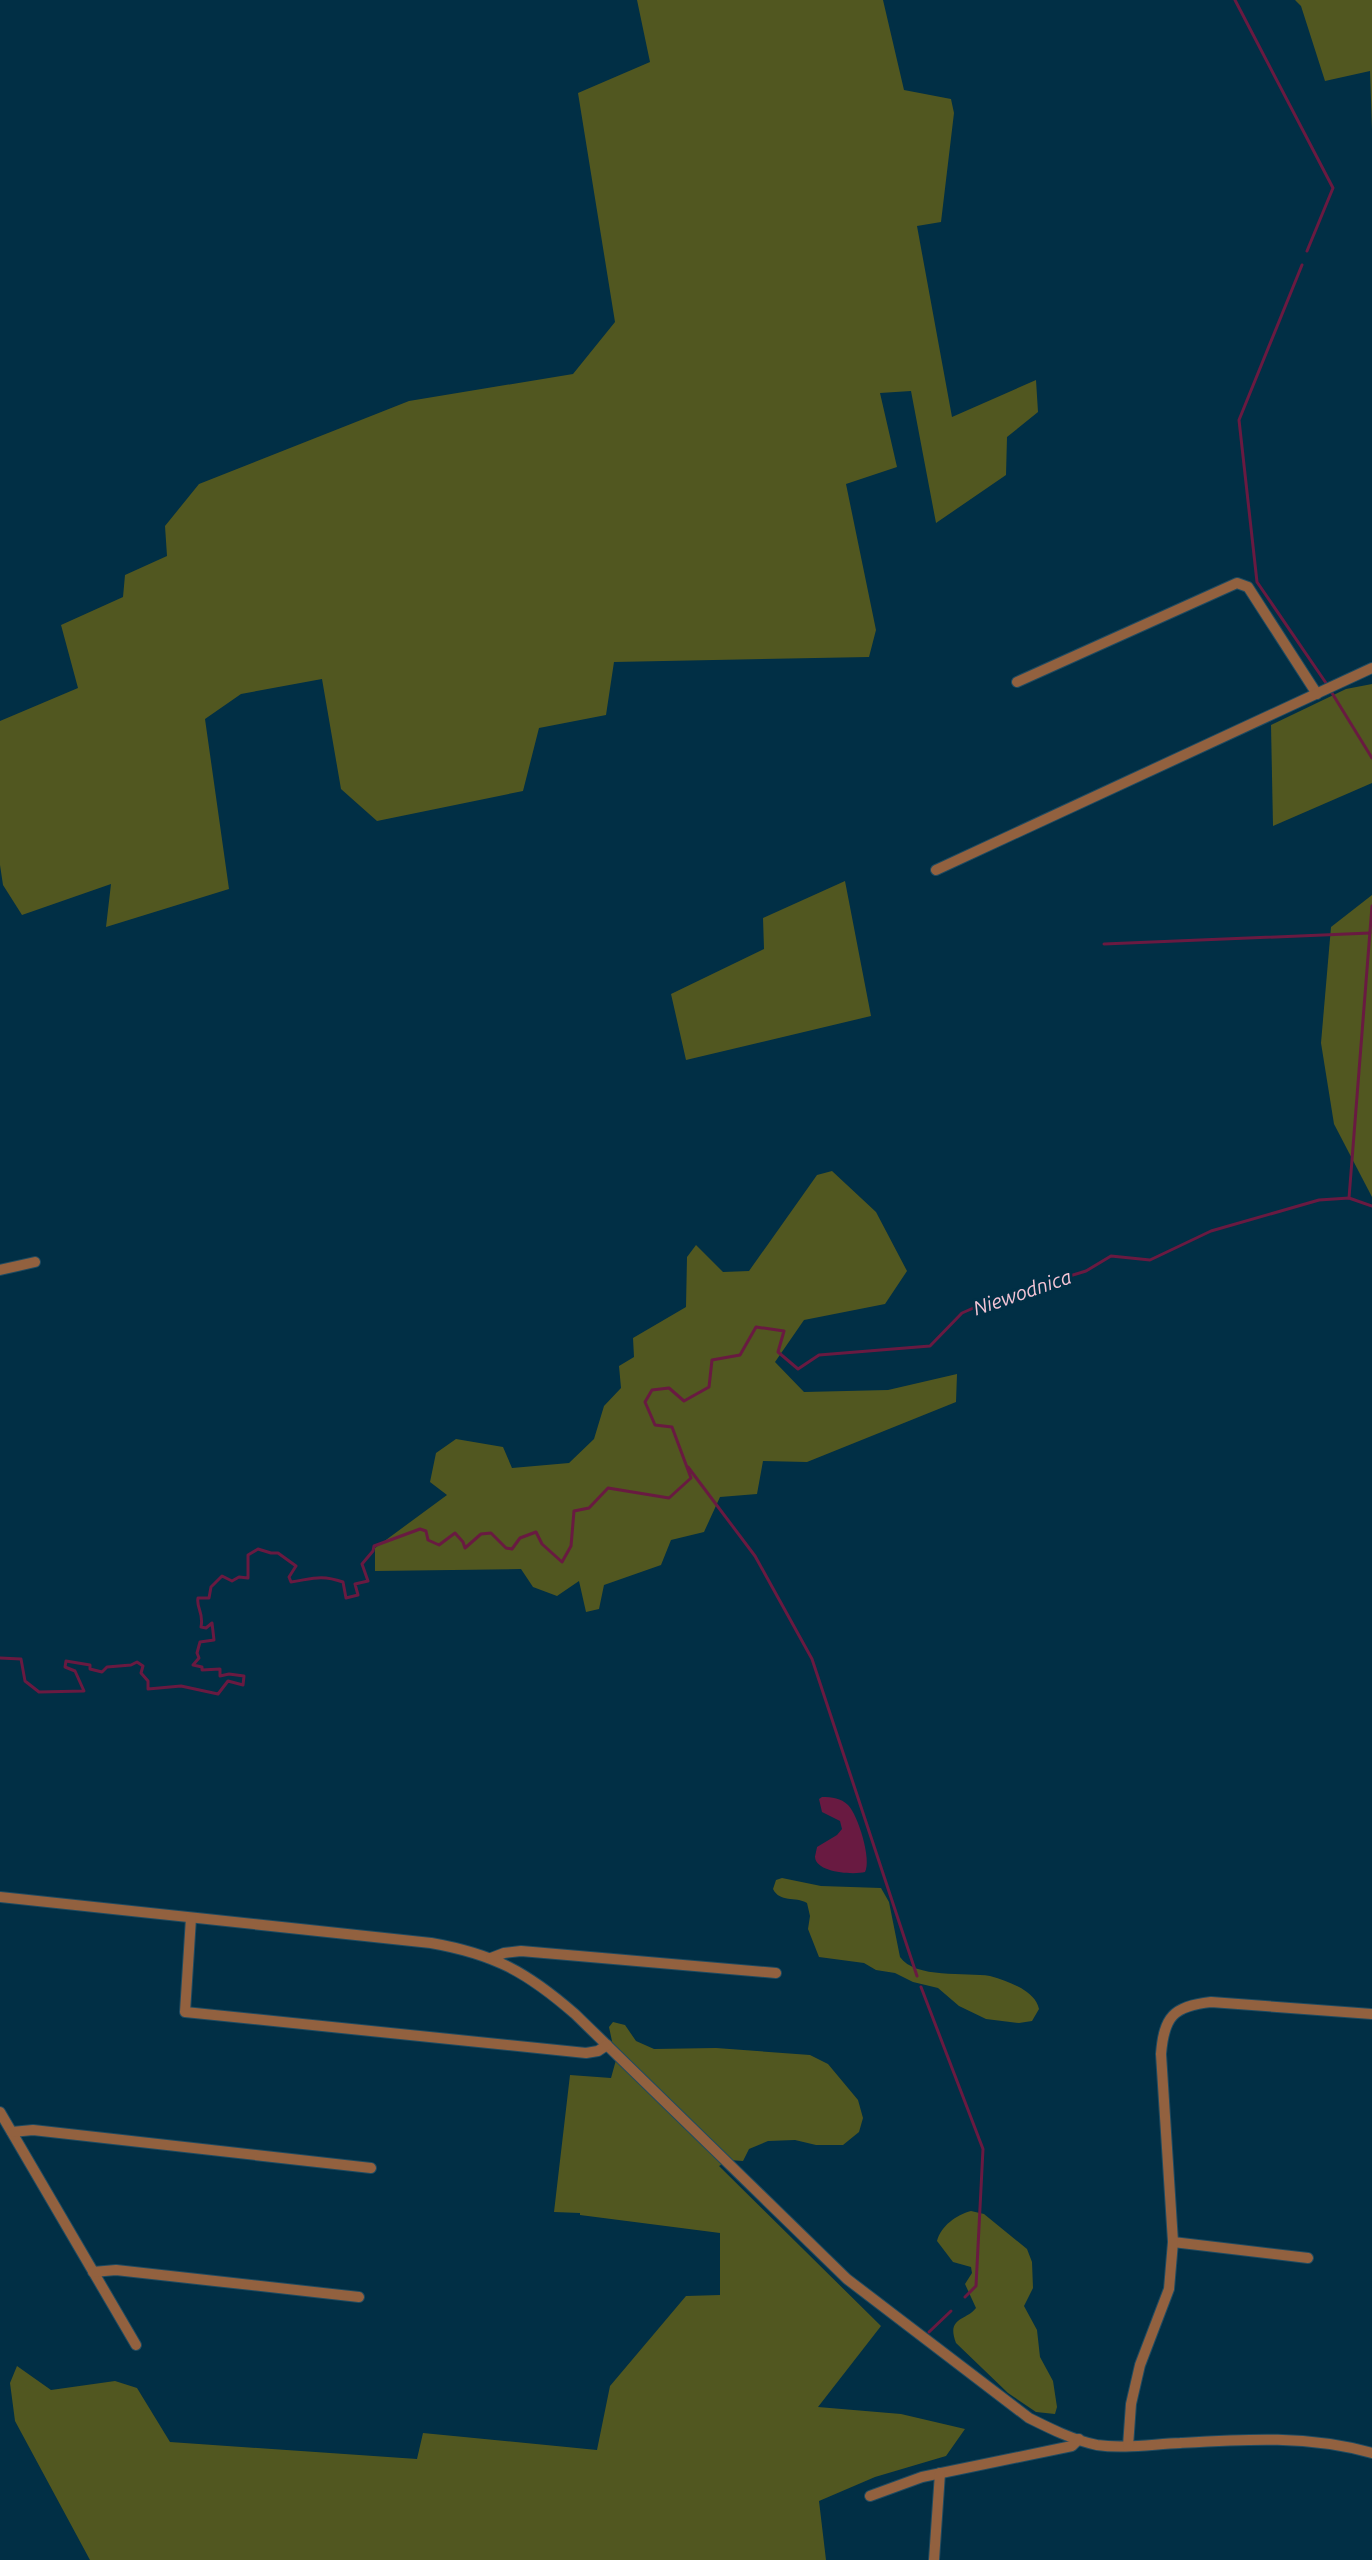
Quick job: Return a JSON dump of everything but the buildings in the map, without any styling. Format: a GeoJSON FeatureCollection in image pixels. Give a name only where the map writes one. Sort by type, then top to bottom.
{"type":"FeatureCollection","features":[{"type":"Feature","properties":{"kind":"street"},"geometry":{"type":"LineString","coordinates":[[1017,682],[1237,583],[1248,587],[1317,694]]}},
{"type":"Feature","properties":{"kind":"street"},"geometry":{"type":"LineString","coordinates":[[936,870],[1372,668]]}},
{"type":"Feature","properties":{"kind":"street"},"geometry":{"type":"LineString","coordinates":[[0,1270],[36,1262]]}},
{"type":"Feature","properties":{"kind":"street"},"geometry":{"type":"LineString","coordinates":[[0,1898],[431,1943],[465,1949],[491,1958],[542,1986],[607,2045],[847,2278],[898,2320],[1029,2418],[1059,2434],[1098,2445],[1128,2446],[1283,2438],[1322,2442],[1372,2453]]}},
{"type":"Feature","properties":{"kind":"street"},"geometry":{"type":"LineString","coordinates":[[191,1918],[185,2012],[586,2053],[598,2051],[607,2045]]}},
{"type":"Feature","properties":{"kind":"street"},"geometry":{"type":"LineString","coordinates":[[491,1958],[504,1953],[521,1951],[776,1973]]}},
{"type":"Feature","properties":{"kind":"street"},"geometry":{"type":"LineString","coordinates":[[1128,2446],[1131,2404],[1140,2364],[1169,2289],[1173,2242],[1161,2054],[1163,2033],[1169,2018],[1191,2004],[1211,2002],[1372,2014]]}},
{"type":"Feature","properties":{"kind":"street"},"geometry":{"type":"LineString","coordinates":[[0,2112],[136,2345]]}},
{"type":"Feature","properties":{"kind":"street"},"geometry":{"type":"LineString","coordinates":[[12,2132],[33,2130],[371,2168]]}},
{"type":"Feature","properties":{"kind":"street"},"geometry":{"type":"LineString","coordinates":[[1173,2242],[1308,2258]]}},
{"type":"Feature","properties":{"kind":"street"},"geometry":{"type":"LineString","coordinates":[[93,2272],[116,2270],[359,2297]]}},
{"type":"Feature","properties":{"kind":"street"},"geometry":{"type":"LineString","coordinates":[[870,2496],[922,2476],[1072,2446],[1079,2439]]}},
{"type":"Feature","properties":{"kind":"street"},"geometry":{"type":"LineString","coordinates":[[934,2560],[940,2473]]}},
{"type":"Feature","properties":{"kind":"green space"},"geometry":{"type":"Polygon","coordinates":[[[637,0],[883,0],[904,90],[951,99],[954,113],[941,222],[917,226],[952,417],[1036,380],[1038,412],[1007,437],[1006,475],[936,523],[911,391],[880,393],[897,467],[846,484],[876,630],[869,657],[614,662],[606,715],[539,728],[523,791],[377,821],[341,789],[322,679],[241,694],[205,719],[229,889],[106,927],[111,884],[22,915],[3,885],[0,865],[0,721],[78,688],[61,625],[123,597],[125,575],[167,556],[165,526],[199,484],[409,401],[573,374],[615,322],[578,93],[650,62],[637,0]]]}},
{"type":"Feature","properties":{"kind":"green space"},"geometry":{"type":"Polygon","coordinates":[[[1295,0],[1372,0],[1372,130],[1370,71],[1325,81],[1301,6],[1295,0]]]}},
{"type":"Feature","properties":{"kind":"green space"},"geometry":{"type":"Polygon","coordinates":[[[1372,684],[1372,783],[1273,826],[1271,725],[1346,689],[1372,684]]]}},
{"type":"Feature","properties":{"kind":"green space"},"geometry":{"type":"Polygon","coordinates":[[[845,881],[871,1016],[686,1060],[671,994],[764,949],[763,918],[845,881]]]}},
{"type":"Feature","properties":{"kind":"green space"},"geometry":{"type":"Polygon","coordinates":[[[1372,895],[1372,1197],[1334,1124],[1321,1043],[1331,927],[1372,895]]]}},
{"type":"Feature","properties":{"kind":"green space"},"geometry":{"type":"Polygon","coordinates":[[[832,1171],[876,1212],[907,1271],[885,1304],[804,1320],[775,1362],[804,1392],[888,1390],[957,1374],[956,1402],[807,1462],[763,1461],[757,1494],[720,1497],[704,1532],[671,1540],[661,1565],[604,1585],[599,1609],[586,1612],[579,1581],[557,1596],[533,1587],[521,1569],[375,1571],[375,1548],[447,1495],[430,1482],[436,1453],[456,1439],[503,1447],[512,1468],[569,1463],[594,1439],[604,1406],[621,1388],[619,1366],[634,1357],[633,1338],[686,1307],[687,1257],[696,1245],[723,1272],[749,1271],[817,1175],[832,1171]]]}},
{"type":"Feature","properties":{"kind":"green space"},"geometry":{"type":"Polygon","coordinates":[[[782,1878],[821,1886],[881,1888],[889,1902],[900,1957],[907,1964],[929,1972],[998,1978],[1027,1992],[1035,1999],[1039,2009],[1032,2021],[1019,2023],[986,2019],[959,2006],[938,1988],[913,1982],[895,1973],[876,1970],[864,1963],[819,1957],[808,1929],[810,1916],[807,1903],[784,1898],[773,1889],[776,1880],[782,1878]]]}},
{"type":"Feature","properties":{"kind":"green space"},"geometry":{"type":"Polygon","coordinates":[[[613,2022],[625,2025],[636,2041],[654,2049],[716,2048],[810,2055],[828,2064],[858,2100],[863,2118],[859,2132],[843,2145],[816,2145],[795,2140],[768,2141],[749,2149],[743,2161],[729,2160],[719,2166],[881,2326],[818,2407],[901,2414],[965,2429],[946,2456],[875,2477],[819,2501],[826,2560],[90,2560],[15,2421],[10,2383],[17,2366],[51,2390],[115,2381],[137,2388],[170,2442],[417,2459],[423,2433],[597,2450],[610,2386],[686,2296],[720,2295],[720,2233],[580,2215],[580,2213],[554,2212],[570,2075],[611,2078],[616,2060],[609,2027],[613,2022]]]}},
{"type":"Feature","properties":{"kind":"green space"},"geometry":{"type":"Polygon","coordinates":[[[971,2211],[984,2214],[1027,2249],[1032,2262],[1033,2288],[1024,2306],[1037,2330],[1040,2357],[1053,2381],[1057,2407],[1055,2414],[1036,2412],[1008,2393],[956,2343],[955,2324],[976,2308],[965,2284],[972,2273],[971,2267],[953,2262],[937,2241],[950,2222],[971,2211]]]}},
{"type":"Feature","properties":{"kind":"shaded area"},"geometry":{"type":"Polygon","coordinates":[[[822,1797],[839,1799],[852,1810],[860,1827],[865,1848],[867,1866],[865,1872],[836,1872],[822,1867],[817,1862],[815,1857],[817,1847],[837,1835],[842,1829],[840,1821],[822,1812],[819,1799],[822,1797]]]}},
{"type":"Feature","properties":{"kind":"waterway"},"geometry":{"type":"LineString","coordinates":[[1235,0],[1333,188],[1307,251]]}},
{"type":"Feature","properties":{"kind":"waterway"},"geometry":{"type":"LineString","coordinates":[[1302,265],[1239,420],[1257,582],[1326,683]]}},
{"type":"Feature","properties":{"kind":"waterway"},"geometry":{"type":"LineString","coordinates":[[1332,693],[1372,758]]}},
{"type":"Feature","properties":{"kind":"waterway"},"geometry":{"type":"LineString","coordinates":[[1349,1198],[1372,906]]}},
{"type":"Feature","properties":{"kind":"waterway"},"geometry":{"type":"LineString","coordinates":[[1104,944],[1370,933]]}},
{"type":"Feature","properties":{"kind":"waterway","name":"Niewodnica"},"geometry":{"type":"LineString","coordinates":[[0,1658],[21,1659],[25,1681],[39,1692],[84,1691],[75,1671],[65,1667],[66,1661],[90,1665],[90,1669],[102,1672],[107,1667],[131,1665],[137,1662],[143,1666],[141,1673],[148,1681],[148,1689],[181,1686],[218,1694],[228,1681],[243,1685],[244,1676],[229,1674],[220,1676],[220,1669],[202,1670],[202,1667],[193,1665],[199,1658],[197,1653],[200,1642],[214,1640],[212,1623],[206,1628],[201,1627],[202,1618],[198,1598],[209,1598],[211,1587],[222,1576],[232,1581],[239,1577],[248,1578],[248,1555],[258,1549],[278,1553],[296,1566],[289,1577],[291,1582],[316,1578],[343,1582],[346,1598],[358,1595],[355,1584],[368,1581],[362,1564],[373,1551],[374,1546],[420,1529],[426,1531],[428,1540],[439,1545],[455,1533],[465,1548],[481,1534],[491,1533],[506,1548],[512,1549],[520,1538],[536,1532],[542,1544],[562,1562],[571,1546],[574,1511],[589,1508],[608,1488],[669,1498],[691,1478],[672,1427],[655,1425],[645,1402],[652,1390],[669,1388],[684,1401],[709,1387],[712,1360],[740,1355],[756,1327],[784,1331],[778,1352],[798,1369],[819,1355],[930,1346],[962,1313],[994,1299],[1086,1271],[1111,1256],[1150,1260],[1211,1231],[1319,1200],[1349,1198],[1372,1206]]}},
{"type":"Feature","properties":{"kind":"waterway"},"geometry":{"type":"LineString","coordinates":[[688,1467],[755,1556],[812,1659],[917,1976]]}},
{"type":"Feature","properties":{"kind":"waterway"},"geometry":{"type":"LineString","coordinates":[[921,1987],[983,2149],[976,2286],[965,2297]]}},
{"type":"Feature","properties":{"kind":"waterway"},"geometry":{"type":"LineString","coordinates":[[929,2332],[951,2311]]}}]}
